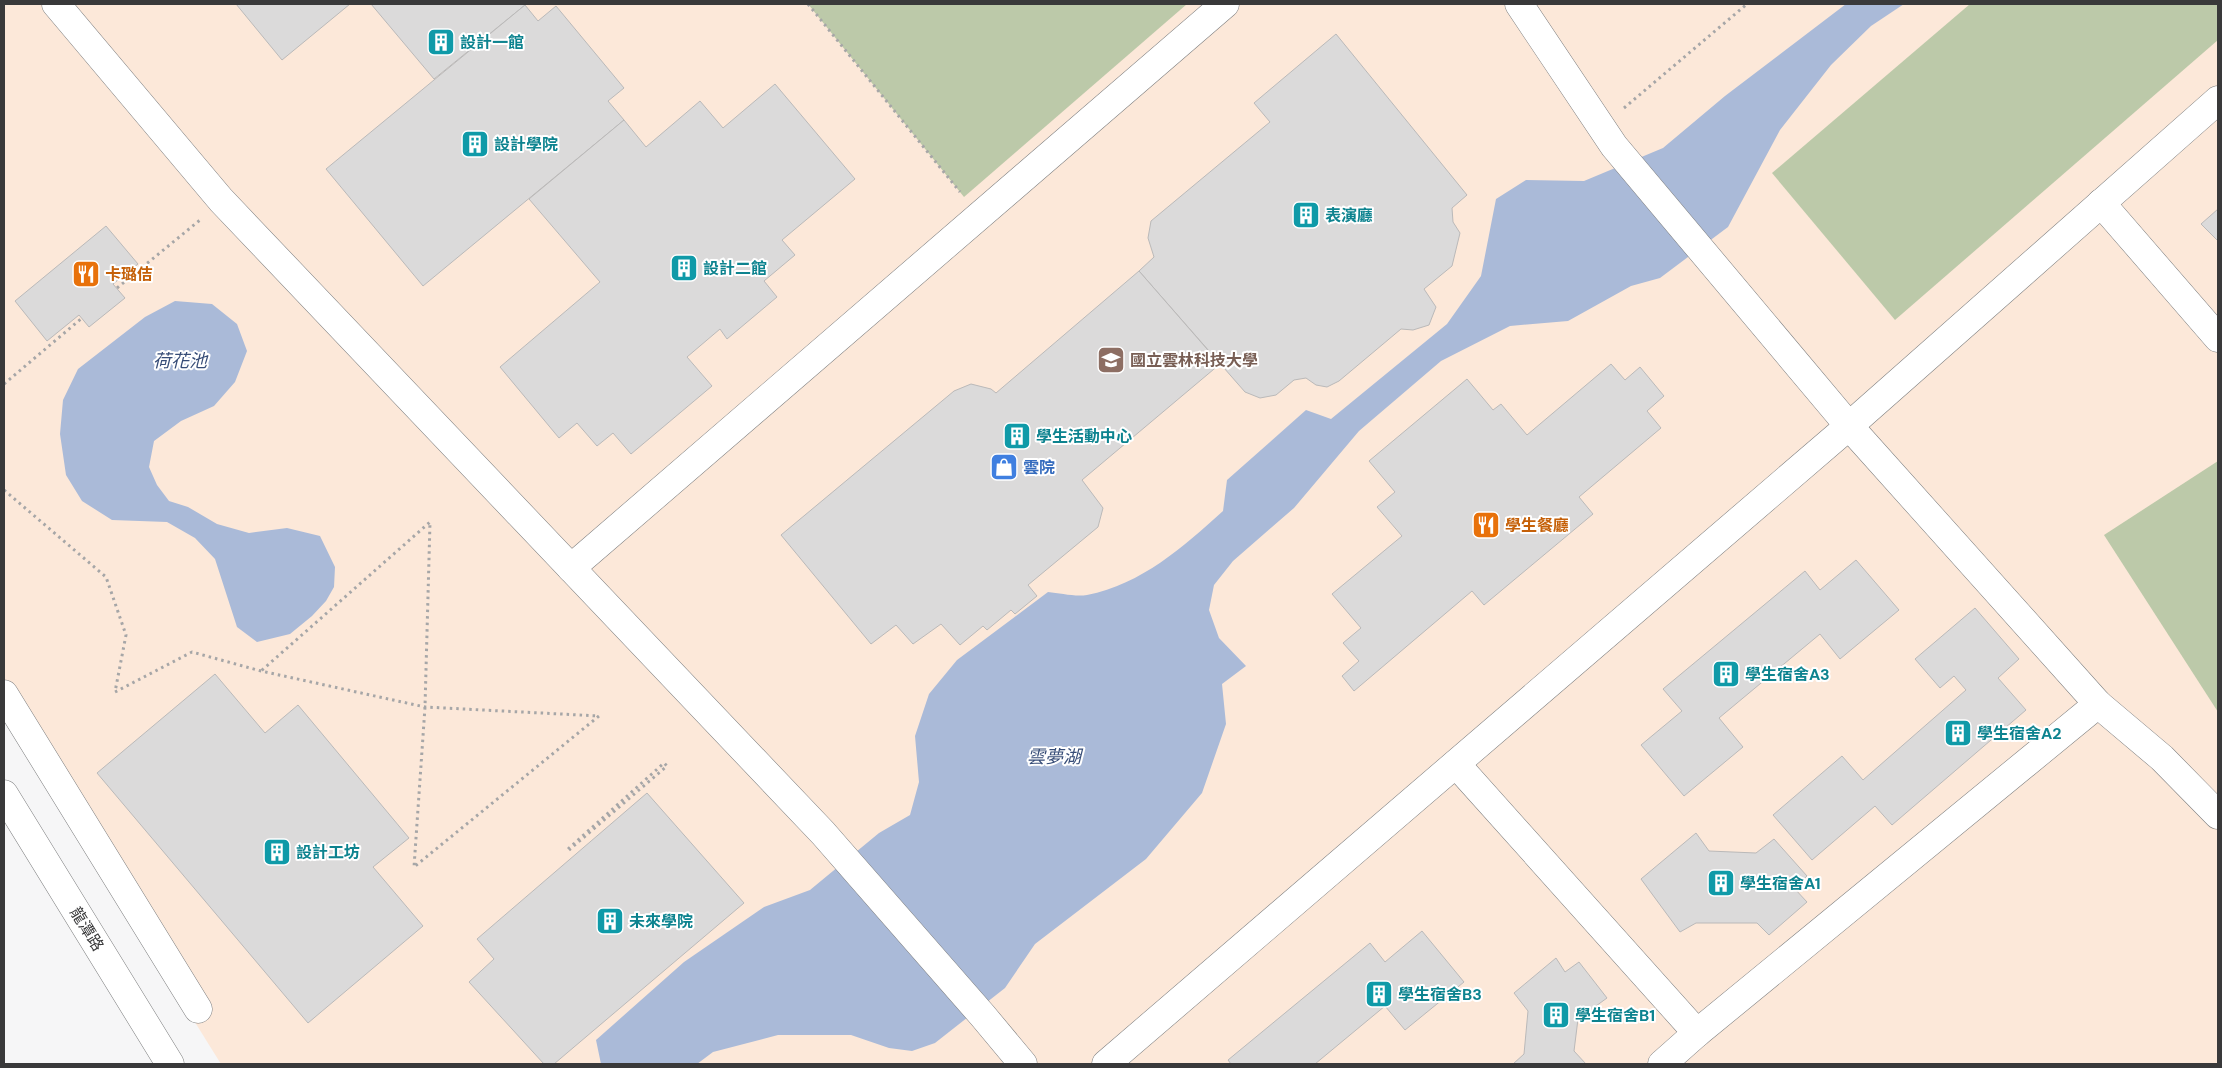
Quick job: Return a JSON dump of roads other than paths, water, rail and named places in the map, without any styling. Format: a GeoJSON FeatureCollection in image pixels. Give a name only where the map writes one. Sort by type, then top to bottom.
{"type":"FeatureCollection","features":[{"type":"Feature","properties":{"kind":"street"},"geometry":{"type":"LineString","coordinates":[[56,4],[221,200],[823,832],[983,1016],[1022,1064]]}},
{"type":"Feature","properties":{"kind":"street"},"geometry":{"type":"LineString","coordinates":[[571,568],[1226,4]]}},
{"type":"Feature","properties":{"kind":"street"},"geometry":{"type":"LineString","coordinates":[[1519,4],[1608,137],[1849,426],[2098,704],[2162,758],[2218,815]]}},
{"type":"Feature","properties":{"kind":"street"},"geometry":{"type":"LineString","coordinates":[[1106,1064],[1849,426],[2218,100]]}},
{"type":"Feature","properties":{"kind":"street"},"geometry":{"type":"LineString","coordinates":[[2101,203],[2218,338]]}},
{"type":"Feature","properties":{"kind":"street"},"geometry":{"type":"LineString","coordinates":[[4,694],[198,1009]]}},
{"type":"Feature","properties":{"kind":"street"},"geometry":{"type":"LineString","coordinates":[[1662,1064],[1697,1032],[2098,704]]}},
{"type":"Feature","properties":{"kind":"street"},"geometry":{"type":"LineString","coordinates":[[1456,764],[1697,1032]]}},
{"type":"Feature","properties":{"kind":"street","name":"龍潭路"},"geometry":{"type":"LineString","coordinates":[[4,794],[170,1064]]}},
{"type":"Feature","properties":{"kind":"water","name":"雲夢湖"},"geometry":{"type":"Polygon","coordinates":[[[1846,4],[1904,4],[1871,26],[1831,65],[1780,130],[1728,227],[1660,278],[1631,286],[1568,321],[1510,326],[1441,361],[1359,431],[1294,508],[1233,561],[1214,585],[1209,610],[1219,638],[1246,666],[1222,684],[1226,724],[1202,793],[1146,859],[1035,944],[1005,988],[935,1043],[912,1051],[889,1048],[851,1035],[778,1035],[713,1052],[697,1064],[601,1064],[596,1040],[684,962],[764,907],[810,890],[879,833],[910,815],[919,782],[915,736],[929,694],[957,660],[1048,592],[1087,595],[1107,590],[1144,573],[1161,562],[1193,538],[1223,511],[1227,480],[1306,410],[1331,419],[1447,324],[1481,276],[1496,199],[1526,180],[1584,181],[1663,148],[1725,96],[1846,4]]]}},
{"type":"Feature","properties":{"kind":"water","name":"荷花池"},"geometry":{"type":"Polygon","coordinates":[[[175,301],[212,304],[237,324],[247,351],[235,382],[214,406],[181,421],[154,441],[149,467],[157,485],[169,501],[188,507],[217,524],[249,533],[287,528],[320,536],[335,567],[334,587],[326,601],[312,616],[290,634],[257,642],[237,627],[215,559],[195,538],[167,522],[112,520],[82,501],[66,475],[60,434],[63,400],[78,369],[145,317],[175,301]]]}},
{"type":"Feature","properties":{"kind":"place","name":"設計一館"},"geometry":{"type":"Point","coordinates":[441,42]}},
{"type":"Feature","properties":{"kind":"place","name":"設計學院"},"geometry":{"type":"Point","coordinates":[475,144]}},
{"type":"Feature","properties":{"kind":"place","name":"表演廳"},"geometry":{"type":"Point","coordinates":[1306,215]}},
{"type":"Feature","properties":{"kind":"place","name":"設計二館"},"geometry":{"type":"Point","coordinates":[684,268]}},
{"type":"Feature","properties":{"kind":"place","name":"卡璐佶"},"geometry":{"type":"Point","coordinates":[86,274]}},
{"type":"Feature","properties":{"kind":"place","name":"國立雲林科技大學"},"geometry":{"type":"Point","coordinates":[1111,360]}},
{"type":"Feature","properties":{"kind":"place","name":"學生活動中心"},"geometry":{"type":"Point","coordinates":[1017,436]}},
{"type":"Feature","properties":{"kind":"place","name":"雲院"},"geometry":{"type":"Point","coordinates":[1004,467]}},
{"type":"Feature","properties":{"kind":"place","name":"學生餐廳"},"geometry":{"type":"Point","coordinates":[1486,525]}},
{"type":"Feature","properties":{"kind":"place","name":"學生宿舍A3"},"geometry":{"type":"Point","coordinates":[1726,674]}},
{"type":"Feature","properties":{"kind":"place","name":"學生宿舍A2"},"geometry":{"type":"Point","coordinates":[1958,733]}},
{"type":"Feature","properties":{"kind":"place","name":"設計工坊"},"geometry":{"type":"Point","coordinates":[277,852]}},
{"type":"Feature","properties":{"kind":"place","name":"學生宿舍A1"},"geometry":{"type":"Point","coordinates":[1721,883]}},
{"type":"Feature","properties":{"kind":"place","name":"未來學院"},"geometry":{"type":"Point","coordinates":[610,921]}},
{"type":"Feature","properties":{"kind":"place","name":"學生宿舍B3"},"geometry":{"type":"Point","coordinates":[1379,994]}},
{"type":"Feature","properties":{"kind":"place","name":"學生宿舍B1"},"geometry":{"type":"Point","coordinates":[1556,1015]}}]}
